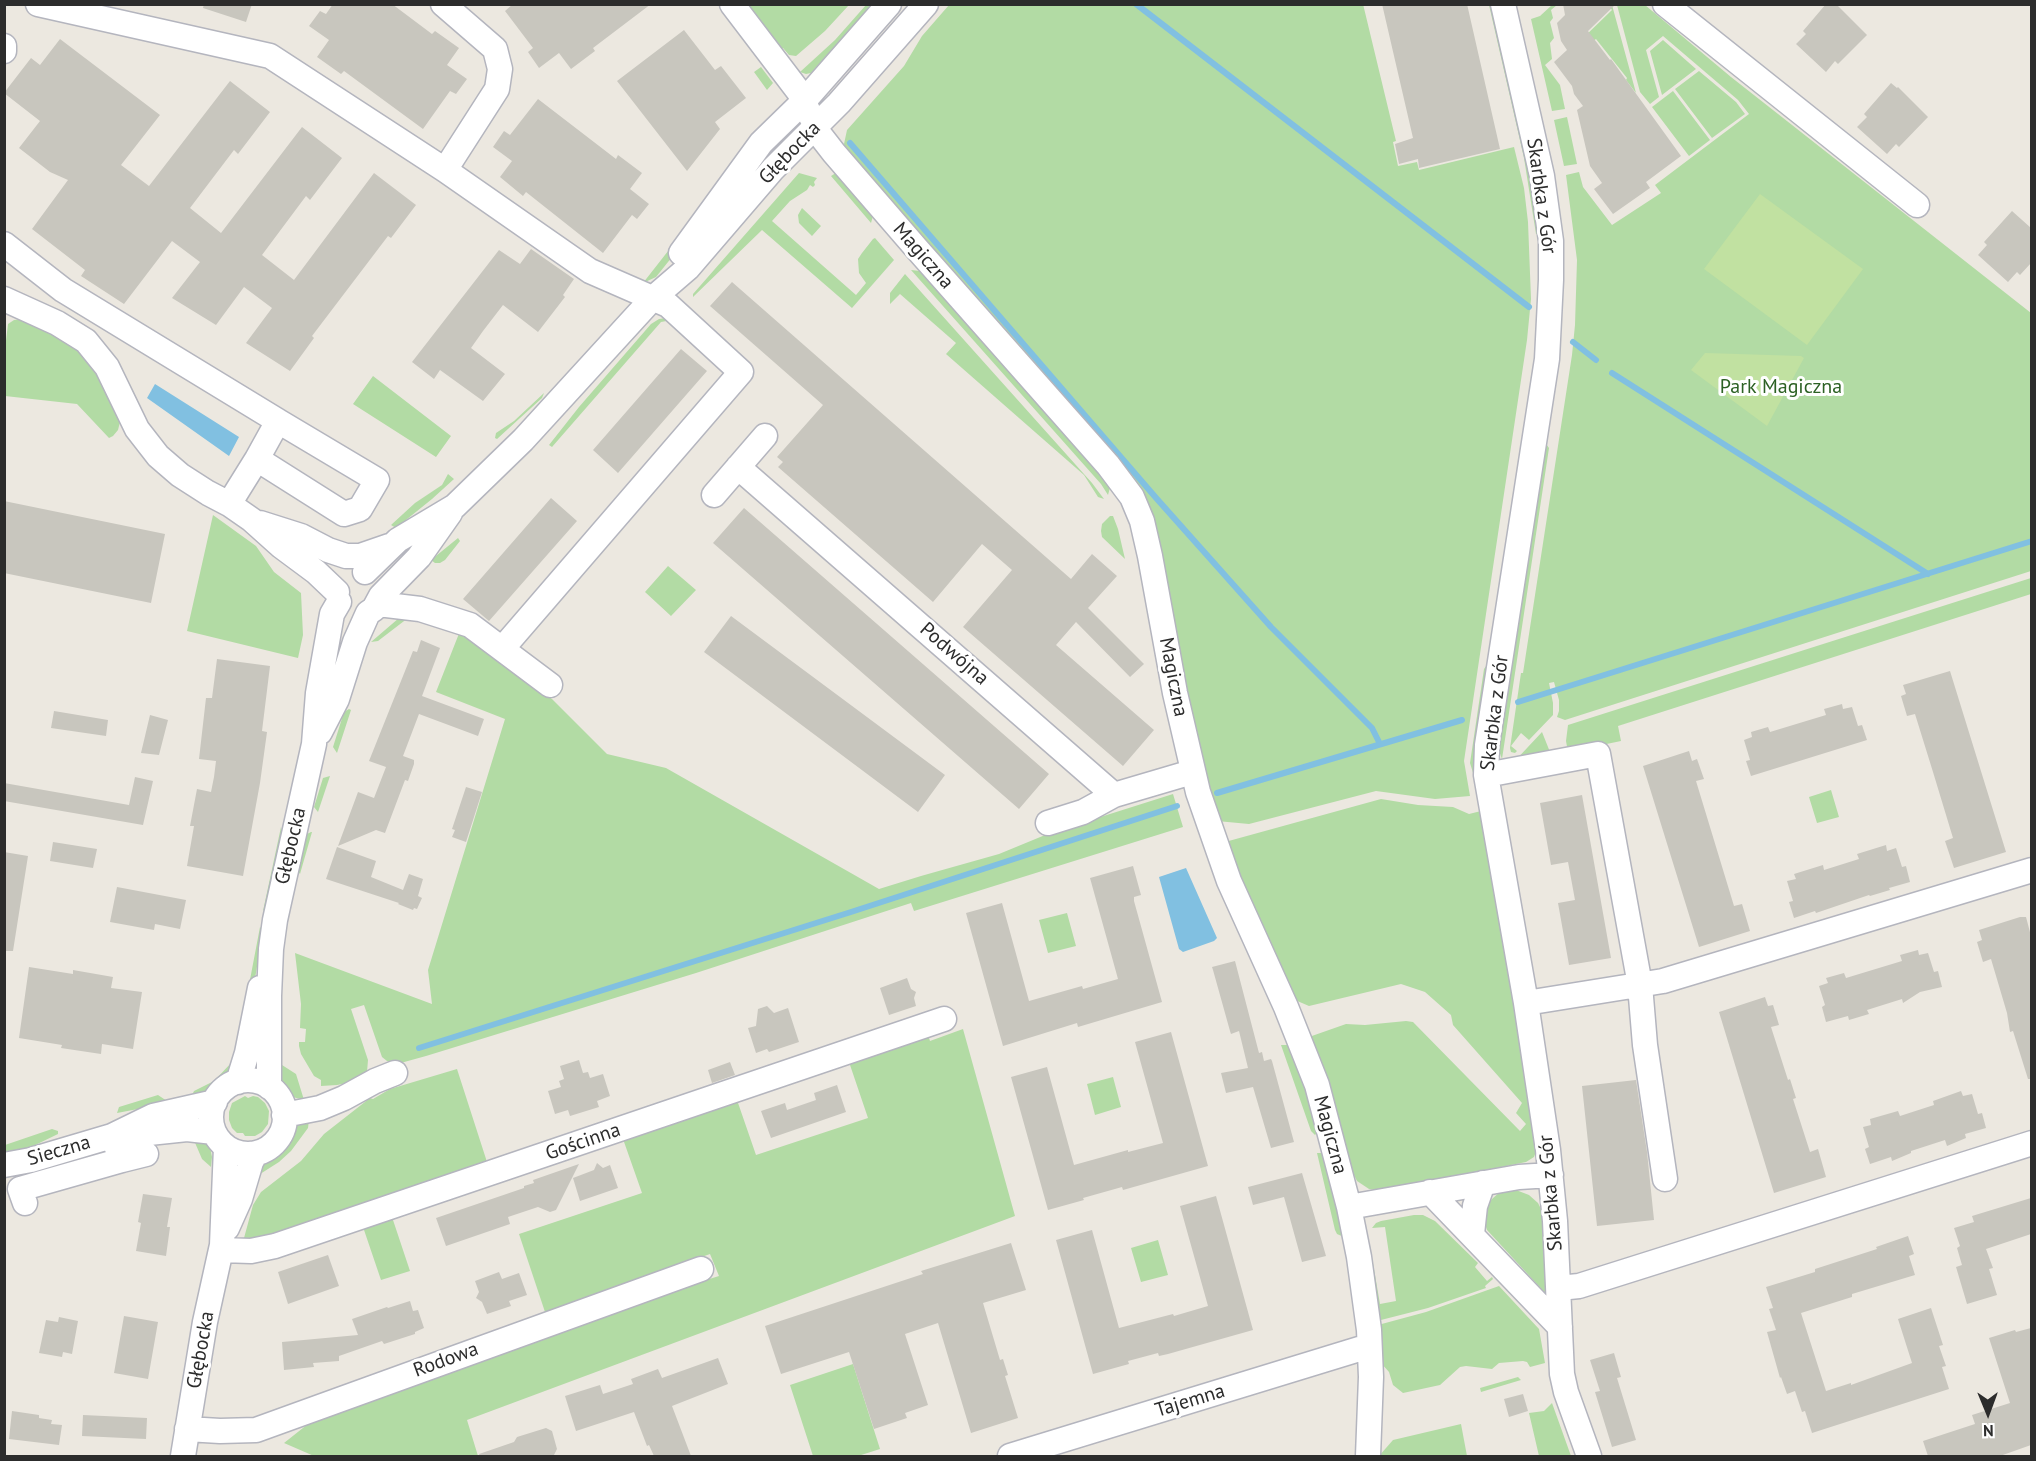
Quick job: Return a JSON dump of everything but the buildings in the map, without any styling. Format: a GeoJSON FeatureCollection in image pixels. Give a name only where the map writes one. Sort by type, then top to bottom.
{"type":"FeatureCollection","features":[{"type":"Feature","properties":{"kind":"street"},"geometry":{"type":"LineString","coordinates":[[38,4],[270,56],[445,170],[590,271],[652,300],[668,305],[741,372],[502,649]]}},
{"type":"Feature","properties":{"kind":"street"},"geometry":{"type":"LineString","coordinates":[[443,4],[495,49],[500,69],[497,89],[445,170]]}},
{"type":"Feature","properties":{"kind":"street","name":"Magiczna"},"geometry":{"type":"LineString","coordinates":[[732,4],[804,101],[820,135],[834,153],[1108,465],[1132,497],[1142,521],[1150,556],[1192,772],[1229,881],[1286,1007],[1317,1085],[1349,1207],[1369,1330],[1371,1377],[1368,1456]]}},
{"type":"Feature","properties":{"kind":"street","name":"Głębocka"},"geometry":{"type":"LineString","coordinates":[[652,300],[676,260],[761,143],[804,101],[889,4]]}},
{"type":"Feature","properties":{"kind":"street","name":"Głębocka"},"geometry":{"type":"LineString","coordinates":[[314,744],[337,699],[355,642],[376,604],[419,557],[454,506],[544,418],[652,300],[687,268],[772,169],[845,96],[926,4]]}},
{"type":"Feature","properties":{"kind":"street","name":"Skarbka z Gór"},"geometry":{"type":"LineString","coordinates":[[1503,4],[1542,176],[1551,240],[1551,280],[1547,360],[1487,745],[1486,775],[1526,1003],[1551,1175],[1564,1384],[1589,1456]]}},
{"type":"Feature","properties":{"kind":"street"},"geometry":{"type":"LineString","coordinates":[[1665,4],[1917,205]]}},
{"type":"Feature","properties":{"kind":"street"},"geometry":{"type":"LineString","coordinates":[[4,46],[4,51]]}},
{"type":"Feature","properties":{"kind":"street"},"geometry":{"type":"LineString","coordinates":[[4,244],[63,290],[377,480],[360,509],[344,514],[257,459]]}},
{"type":"Feature","properties":{"kind":"street"},"geometry":{"type":"LineString","coordinates":[[4,298],[57,323],[86,341],[107,367],[137,429],[158,456],[180,475],[252,520],[281,546],[316,572],[351,612],[359,614],[376,604],[420,609],[462,621],[479,630],[550,685]]}},
{"type":"Feature","properties":{"kind":"street"},"geometry":{"type":"LineString","coordinates":[[229,504],[278,421]]}},
{"type":"Feature","properties":{"kind":"street"},"geometry":{"type":"LineString","coordinates":[[714,495],[765,435]]}},
{"type":"Feature","properties":{"kind":"street","name":"Podwójna"},"geometry":{"type":"LineString","coordinates":[[738,467],[1114,795]]}},
{"type":"Feature","properties":{"kind":"street","name":"Głębocka"},"geometry":{"type":"LineString","coordinates":[[238,1082],[248,1053],[258,995],[271,949],[281,889],[314,744],[318,693],[332,614],[341,580],[359,572],[390,546],[454,506]]}},
{"type":"Feature","properties":{"kind":"street"},"geometry":{"type":"LineString","coordinates":[[252,520],[301,536],[328,550],[359,572],[375,578],[376,604]]}},
{"type":"Feature","properties":{"kind":"street"},"geometry":{"type":"LineString","coordinates":[[328,550],[346,556],[360,556],[390,546]]}},
{"type":"Feature","properties":{"kind":"street"},"geometry":{"type":"LineString","coordinates":[[1486,775],[1598,754],[1640,986],[1645,1044],[1665,1179]]}},
{"type":"Feature","properties":{"kind":"street"},"geometry":{"type":"LineString","coordinates":[[1048,823],[1083,812],[1114,795],[1192,772]]}},
{"type":"Feature","properties":{"kind":"street"},"geometry":{"type":"LineString","coordinates":[[1526,1003],[1673,979],[2031,870]]}},
{"type":"Feature","properties":{"kind":"street","name":"Głębocka"},"geometry":{"type":"LineString","coordinates":[[269,1087],[271,949]]}},
{"type":"Feature","properties":{"kind":"street","name":"Gościnna"},"geometry":{"type":"LineString","coordinates":[[221,1248],[251,1251],[274,1245],[944,1019]]}},
{"type":"Feature","properties":{"kind":"street"},"geometry":{"type":"LineString","coordinates":[[284,1115],[320,1108],[395,1073]]}},
{"type":"Feature","properties":{"kind":"street"},"geometry":{"type":"LineString","coordinates":[[215,1102],[222,1092],[238,1082],[254,1081],[269,1087],[279,1097],[284,1115],[283,1128],[277,1140],[268,1148],[256,1153],[240,1153],[220,1140]]}},
{"type":"Feature","properties":{"kind":"street","name":"Głębocka"},"geometry":{"type":"LineString","coordinates":[[215,1102],[211,1117],[220,1140],[221,1248]]}},
{"type":"Feature","properties":{"kind":"street","name":"Sieczna"},"geometry":{"type":"LineString","coordinates":[[4,1165],[32,1160],[112,1136],[153,1116],[215,1102]]}},
{"type":"Feature","properties":{"kind":"street","name":"Sieczna"},"geometry":{"type":"LineString","coordinates":[[112,1136],[187,1129],[220,1140]]}},
{"type":"Feature","properties":{"kind":"street"},"geometry":{"type":"LineString","coordinates":[[112,1136],[122,1160]]}},
{"type":"Feature","properties":{"kind":"street"},"geometry":{"type":"LineString","coordinates":[[1558,1288],[1590,1283],[2031,1143]]}},
{"type":"Feature","properties":{"kind":"street","name":"Głębocka"},"geometry":{"type":"LineString","coordinates":[[183,1456],[205,1322],[221,1248],[256,1153]]}},
{"type":"Feature","properties":{"kind":"street"},"geometry":{"type":"LineString","coordinates":[[25,1203],[20,1189],[146,1154]]}},
{"type":"Feature","properties":{"kind":"street"},"geometry":{"type":"LineString","coordinates":[[1349,1207],[1519,1177],[1551,1175]]}},
{"type":"Feature","properties":{"kind":"street"},"geometry":{"type":"LineString","coordinates":[[1472,1234],[1475,1206],[1484,1183]]}},
{"type":"Feature","properties":{"kind":"street"},"geometry":{"type":"LineString","coordinates":[[1430,1192],[1560,1327]]}},
{"type":"Feature","properties":{"kind":"street","name":"Rodowa"},"geometry":{"type":"LineString","coordinates":[[187,1429],[256,1430],[701,1269]]}},
{"type":"Feature","properties":{"kind":"street","name":"Tajemna"},"geometry":{"type":"LineString","coordinates":[[1011,1456],[1369,1346]]}},
{"type":"Feature","properties":{"kind":"green space"},"geometry":{"type":"Polygon","coordinates":[[[1363,4],[1396,141],[1393,142],[1398,166],[1417,162],[1419,170],[1514,147],[1524,188],[1528,222],[1531,299],[1527,340],[1464,761],[1470,796],[1435,799],[1376,791],[1249,824],[1217,821],[1189,722],[1151,509],[1145,508],[845,151],[844,144],[847,130],[904,66],[922,36],[949,5],[1363,4]]]}},
{"type":"Feature","properties":{"kind":"green space"},"geometry":{"type":"Polygon","coordinates":[[[745,5],[849,5],[825,31],[796,56],[789,55],[783,48],[780,50],[745,5]]]}},
{"type":"Feature","properties":{"kind":"green space"},"geometry":{"type":"Polygon","coordinates":[[[866,5],[872,5],[811,73],[800,72],[835,40],[866,5]]]}},
{"type":"Feature","properties":{"kind":"green space"},"geometry":{"type":"Polygon","coordinates":[[[1489,5],[1495,5],[1542,235],[1536,234],[1524,158],[1489,5]]]}},
{"type":"Feature","properties":{"kind":"green space"},"geometry":{"type":"Polygon","coordinates":[[[1552,5],[1557,5],[1551,10],[1553,18],[1550,22],[1554,38],[1550,43],[1552,59],[1545,65],[1560,85],[1565,109],[1552,111],[1531,19],[1540,16],[1552,5]]]}},
{"type":"Feature","properties":{"kind":"green space"},"geometry":{"type":"Polygon","coordinates":[[[1608,5],[1612,5],[1636,93],[1596,39],[1586,46],[1581,40],[1612,10],[1608,5]]]}},
{"type":"Feature","properties":{"kind":"green space","name":"Park Magiczna"},"geometry":{"type":"Polygon","coordinates":[[[1617,5],[1645,5],[1731,77],[2031,313],[2031,571],[1565,720],[1557,717],[1559,700],[1554,682],[1549,683],[1553,715],[1529,740],[1521,733],[1511,746],[1517,751],[1515,753],[1511,752],[1510,748],[1575,325],[1577,260],[1566,175],[1579,172],[1583,187],[1612,225],[1661,193],[1655,185],[1749,114],[1738,100],[1663,36],[1646,50],[1659,97],[1650,104],[1640,92],[1617,5]]]}},
{"type":"Feature","properties":{"kind":"green space"},"geometry":{"type":"Polygon","coordinates":[[[1663,40],[1696,69],[1662,95],[1650,51],[1663,40]]]}},
{"type":"Feature","properties":{"kind":"green space"},"geometry":{"type":"Polygon","coordinates":[[[761,67],[773,83],[767,90],[754,72],[761,67]]]}},
{"type":"Feature","properties":{"kind":"green space"},"geometry":{"type":"Polygon","coordinates":[[[1699,71],[1736,102],[1745,114],[1712,138],[1675,89],[1699,71]]]}},
{"type":"Feature","properties":{"kind":"green space"},"geometry":{"type":"Polygon","coordinates":[[[1673,91],[1710,140],[1689,156],[1652,107],[1673,91]]]}},
{"type":"Feature","properties":{"kind":"green space"},"geometry":{"type":"Polygon","coordinates":[[[1567,117],[1577,164],[1564,166],[1554,120],[1567,117]]]}},
{"type":"Feature","properties":{"kind":"green space"},"geometry":{"type":"Polygon","coordinates":[[[748,140],[672,257],[656,277],[643,283],[672,246],[748,140]]]}},
{"type":"Feature","properties":{"kind":"green space"},"geometry":{"type":"Polygon","coordinates":[[[839,171],[873,216],[871,223],[831,176],[839,171]]]}},
{"type":"Feature","properties":{"kind":"green space"},"geometry":{"type":"Polygon","coordinates":[[[799,173],[817,178],[815,185],[813,187],[810,185],[807,190],[790,201],[772,221],[856,295],[866,283],[859,273],[858,259],[873,239],[875,238],[894,260],[852,308],[762,230],[693,297],[693,294],[799,173]]]}},
{"type":"Feature","properties":{"kind":"green space"},"geometry":{"type":"Polygon","coordinates":[[[1760,194],[1863,269],[1807,345],[1704,269],[1760,194]]]}},
{"type":"Feature","properties":{"kind":"green space"},"geometry":{"type":"Polygon","coordinates":[[[802,208],[821,226],[812,236],[799,223],[798,215],[802,208]]]}},
{"type":"Feature","properties":{"kind":"green space"},"geometry":{"type":"Polygon","coordinates":[[[911,270],[920,271],[1111,484],[1108,495],[1101,484],[911,270]]]}},
{"type":"Feature","properties":{"kind":"green space"},"geometry":{"type":"Polygon","coordinates":[[[905,274],[1092,483],[1104,499],[1098,497],[1084,475],[946,354],[956,343],[900,294],[890,304],[890,293],[905,274]]]}},
{"type":"Feature","properties":{"kind":"green space"},"geometry":{"type":"Polygon","coordinates":[[[666,318],[672,320],[661,322],[552,447],[549,445],[651,324],[666,318]]]}},
{"type":"Feature","properties":{"kind":"green space"},"geometry":{"type":"Polygon","coordinates":[[[23,319],[68,340],[89,360],[120,422],[113,436],[109,438],[77,404],[5,396],[5,349],[8,324],[14,320],[23,319]]]}},
{"type":"Feature","properties":{"kind":"green space"},"geometry":{"type":"Polygon","coordinates":[[[1705,353],[1801,356],[1804,358],[1767,426],[1691,370],[1705,353]]]}},
{"type":"Feature","properties":{"kind":"green space"},"geometry":{"type":"Polygon","coordinates":[[[373,376],[451,436],[436,457],[353,404],[373,376]]]}},
{"type":"Feature","properties":{"kind":"green space"},"geometry":{"type":"Polygon","coordinates":[[[544,393],[542,398],[497,439],[495,438],[496,433],[514,421],[544,393]]]}},
{"type":"Feature","properties":{"kind":"green space"},"geometry":{"type":"Polygon","coordinates":[[[1544,441],[1549,448],[1502,759],[1498,748],[1544,441]]]}},
{"type":"Feature","properties":{"kind":"green space"},"geometry":{"type":"Polygon","coordinates":[[[448,474],[454,479],[432,499],[396,528],[391,525],[415,503],[442,485],[448,474]]]}},
{"type":"Feature","properties":{"kind":"green space"},"geometry":{"type":"Polygon","coordinates":[[[213,515],[256,546],[274,572],[301,593],[303,635],[298,658],[187,631],[213,515]]]}},
{"type":"Feature","properties":{"kind":"green space"},"geometry":{"type":"Polygon","coordinates":[[[1113,516],[1118,529],[1125,559],[1102,537],[1102,524],[1113,516]]]}},
{"type":"Feature","properties":{"kind":"green space"},"geometry":{"type":"Polygon","coordinates":[[[458,538],[460,541],[445,560],[435,563],[431,560],[458,538]]]}},
{"type":"Feature","properties":{"kind":"green space"},"geometry":{"type":"Polygon","coordinates":[[[668,566],[696,590],[671,616],[645,592],[668,566]]]}},
{"type":"Feature","properties":{"kind":"green space"},"geometry":{"type":"Polygon","coordinates":[[[2031,578],[2031,594],[1618,726],[1621,741],[1568,752],[1566,741],[1568,725],[2031,578]]]}},
{"type":"Feature","properties":{"kind":"green space"},"geometry":{"type":"Polygon","coordinates":[[[399,618],[408,618],[378,641],[371,642],[399,618]]]}},
{"type":"Feature","properties":{"kind":"green space"},"geometry":{"type":"Polygon","coordinates":[[[460,631],[552,699],[607,754],[666,768],[879,889],[999,854],[1050,833],[1173,794],[1183,827],[914,911],[911,903],[696,973],[397,1064],[382,1057],[364,1005],[351,1009],[368,1060],[367,1072],[347,1083],[321,1086],[321,1080],[314,1076],[299,1046],[299,1042],[305,1042],[306,1029],[300,1028],[301,1004],[295,953],[432,1004],[428,970],[505,719],[436,692],[460,631]]]}},
{"type":"Feature","properties":{"kind":"green space"},"geometry":{"type":"Polygon","coordinates":[[[1492,658],[1474,776],[1470,763],[1484,669],[1492,658]]]}},
{"type":"Feature","properties":{"kind":"green space"},"geometry":{"type":"Polygon","coordinates":[[[351,710],[337,753],[333,747],[344,712],[351,710]]]}},
{"type":"Feature","properties":{"kind":"green space"},"geometry":{"type":"Polygon","coordinates":[[[1542,732],[1550,752],[1513,763],[1542,732]]]}},
{"type":"Feature","properties":{"kind":"green space"},"geometry":{"type":"Polygon","coordinates":[[[330,776],[318,812],[314,807],[323,778],[330,776]]]}},
{"type":"Feature","properties":{"kind":"green space"},"geometry":{"type":"Polygon","coordinates":[[[1831,790],[1839,817],[1817,823],[1809,797],[1831,790]]]}},
{"type":"Feature","properties":{"kind":"green space"},"geometry":{"type":"Polygon","coordinates":[[[1381,799],[1418,805],[1453,807],[1469,814],[1481,811],[1519,1026],[1537,1149],[1534,1157],[1526,1162],[1381,1191],[1369,1189],[1357,1181],[1352,1171],[1309,1037],[1346,1024],[1413,1022],[1520,1131],[1526,1124],[1516,1113],[1522,1103],[1453,1025],[1451,1015],[1425,992],[1401,984],[1309,1006],[1295,1000],[1225,842],[1381,799]]]}},
{"type":"Feature","properties":{"kind":"green space"},"geometry":{"type":"Polygon","coordinates":[[[281,827],[283,837],[266,908],[263,911],[281,827]]]}},
{"type":"Feature","properties":{"kind":"green space"},"geometry":{"type":"Polygon","coordinates":[[[312,832],[300,874],[296,868],[305,835],[312,832]]]}},
{"type":"Feature","properties":{"kind":"green space"},"geometry":{"type":"Polygon","coordinates":[[[1067,913],[1076,946],[1048,953],[1039,920],[1067,913]]]}},
{"type":"Feature","properties":{"kind":"green space"},"geometry":{"type":"Polygon","coordinates":[[[260,927],[263,930],[256,973],[254,982],[249,985],[260,927]]]}},
{"type":"Feature","properties":{"kind":"green space"},"geometry":{"type":"Polygon","coordinates":[[[963,1029],[1015,1216],[467,1420],[478,1456],[314,1456],[284,1443],[308,1424],[652,1297],[719,1276],[710,1254],[545,1312],[519,1234],[642,1193],[623,1139],[737,1100],[756,1155],[868,1118],[849,1062],[928,1035],[930,1041],[963,1029]]]}},
{"type":"Feature","properties":{"kind":"green space"},"geometry":{"type":"Polygon","coordinates":[[[1281,1045],[1287,1045],[1293,1052],[1319,1125],[1315,1135],[1311,1131],[1281,1045]]]}},
{"type":"Feature","properties":{"kind":"green space"},"geometry":{"type":"Polygon","coordinates":[[[233,1061],[232,1072],[207,1093],[190,1099],[194,1091],[214,1081],[233,1061]]]}},
{"type":"Feature","properties":{"kind":"green space"},"geometry":{"type":"Polygon","coordinates":[[[282,1065],[296,1074],[304,1100],[289,1096],[283,1089],[282,1065]]]}},
{"type":"Feature","properties":{"kind":"green space"},"geometry":{"type":"Polygon","coordinates":[[[457,1069],[487,1162],[257,1241],[244,1238],[253,1205],[261,1192],[301,1161],[324,1134],[370,1098],[373,1099],[390,1089],[457,1069]]]}},
{"type":"Feature","properties":{"kind":"green space"},"geometry":{"type":"Polygon","coordinates":[[[1113,1077],[1121,1107],[1095,1115],[1087,1084],[1113,1077]]]}},
{"type":"Feature","properties":{"kind":"green space"},"geometry":{"type":"Polygon","coordinates":[[[158,1095],[167,1101],[159,1105],[117,1113],[119,1107],[158,1095]]]}},
{"type":"Feature","properties":{"kind":"green space"},"geometry":{"type":"Polygon","coordinates":[[[245,1096],[258,1097],[269,1111],[268,1124],[262,1132],[255,1136],[237,1133],[229,1120],[232,1103],[245,1096]]]}},
{"type":"Feature","properties":{"kind":"green space"},"geometry":{"type":"Polygon","coordinates":[[[309,1120],[308,1128],[291,1151],[257,1176],[263,1160],[282,1145],[296,1126],[309,1120]]]}},
{"type":"Feature","properties":{"kind":"green space"},"geometry":{"type":"Polygon","coordinates":[[[52,1129],[58,1131],[58,1134],[27,1149],[5,1156],[5,1145],[52,1129]]]}},
{"type":"Feature","properties":{"kind":"green space"},"geometry":{"type":"Polygon","coordinates":[[[193,1138],[201,1139],[210,1147],[211,1167],[202,1159],[193,1138]]]}},
{"type":"Feature","properties":{"kind":"green space"},"geometry":{"type":"Polygon","coordinates":[[[1317,1153],[1323,1153],[1327,1157],[1344,1237],[1337,1234],[1335,1230],[1317,1153]]]}},
{"type":"Feature","properties":{"kind":"green space"},"geometry":{"type":"Polygon","coordinates":[[[1516,1190],[1529,1195],[1538,1203],[1544,1215],[1547,1295],[1487,1230],[1485,1224],[1488,1204],[1492,1199],[1501,1191],[1516,1190]]]}},
{"type":"Feature","properties":{"kind":"green space"},"geometry":{"type":"Polygon","coordinates":[[[1423,1215],[1435,1221],[1478,1263],[1475,1267],[1487,1281],[1492,1277],[1493,1279],[1485,1286],[1486,1288],[1428,1308],[1377,1321],[1366,1247],[1370,1246],[1380,1304],[1396,1301],[1385,1227],[1372,1228],[1381,1221],[1423,1215]]]}},
{"type":"Feature","properties":{"kind":"green space"},"geometry":{"type":"Polygon","coordinates":[[[392,1217],[410,1271],[381,1280],[363,1227],[392,1217]]]}},
{"type":"Feature","properties":{"kind":"green space"},"geometry":{"type":"Polygon","coordinates":[[[1158,1240],[1168,1275],[1141,1282],[1131,1248],[1158,1240]]]}},
{"type":"Feature","properties":{"kind":"green space"},"geometry":{"type":"Polygon","coordinates":[[[1499,1286],[1539,1329],[1545,1363],[1530,1367],[1527,1362],[1523,1361],[1499,1363],[1492,1369],[1460,1367],[1440,1385],[1403,1393],[1393,1385],[1389,1372],[1381,1363],[1378,1325],[1426,1312],[1499,1286]]]}},
{"type":"Feature","properties":{"kind":"green space"},"geometry":{"type":"Polygon","coordinates":[[[853,1364],[880,1449],[858,1456],[813,1456],[790,1385],[853,1364]]]}},
{"type":"Feature","properties":{"kind":"green space"},"geometry":{"type":"Polygon","coordinates":[[[1518,1377],[1521,1380],[1481,1392],[1480,1388],[1518,1377]]]}},
{"type":"Feature","properties":{"kind":"green space"},"geometry":{"type":"Polygon","coordinates":[[[1552,1403],[1571,1456],[1539,1456],[1529,1413],[1544,1411],[1552,1403]]]}},
{"type":"Feature","properties":{"kind":"green space"},"geometry":{"type":"Polygon","coordinates":[[[1461,1424],[1467,1456],[1379,1456],[1393,1440],[1461,1424]]]}},
{"type":"Feature","properties":{"kind":"water"},"geometry":{"type":"Polygon","coordinates":[[[155,384],[239,437],[229,456],[147,398],[155,384]]]}},
{"type":"Feature","properties":{"kind":"water"},"geometry":{"type":"Polygon","coordinates":[[[1186,868],[1217,938],[1183,952],[1179,949],[1159,877],[1186,868]]]}},
{"type":"Feature","properties":{"kind":"waterway"},"geometry":{"type":"LineString","coordinates":[[1136,4],[1529,307]]}},
{"type":"Feature","properties":{"kind":"waterway"},"geometry":{"type":"LineString","coordinates":[[850,143],[1157,499],[1271,627],[1372,728],[1380,744]]}},
{"type":"Feature","properties":{"kind":"waterway"},"geometry":{"type":"LineString","coordinates":[[1573,342],[1596,360]]}},
{"type":"Feature","properties":{"kind":"waterway"},"geometry":{"type":"LineString","coordinates":[[1612,373],[1928,574]]}},
{"type":"Feature","properties":{"kind":"waterway"},"geometry":{"type":"LineString","coordinates":[[1518,702],[2032,541]]}},
{"type":"Feature","properties":{"kind":"waterway"},"geometry":{"type":"LineString","coordinates":[[1217,793],[1462,720]]}},
{"type":"Feature","properties":{"kind":"waterway"},"geometry":{"type":"LineString","coordinates":[[419,1048],[851,912],[1177,806]]}}]}
